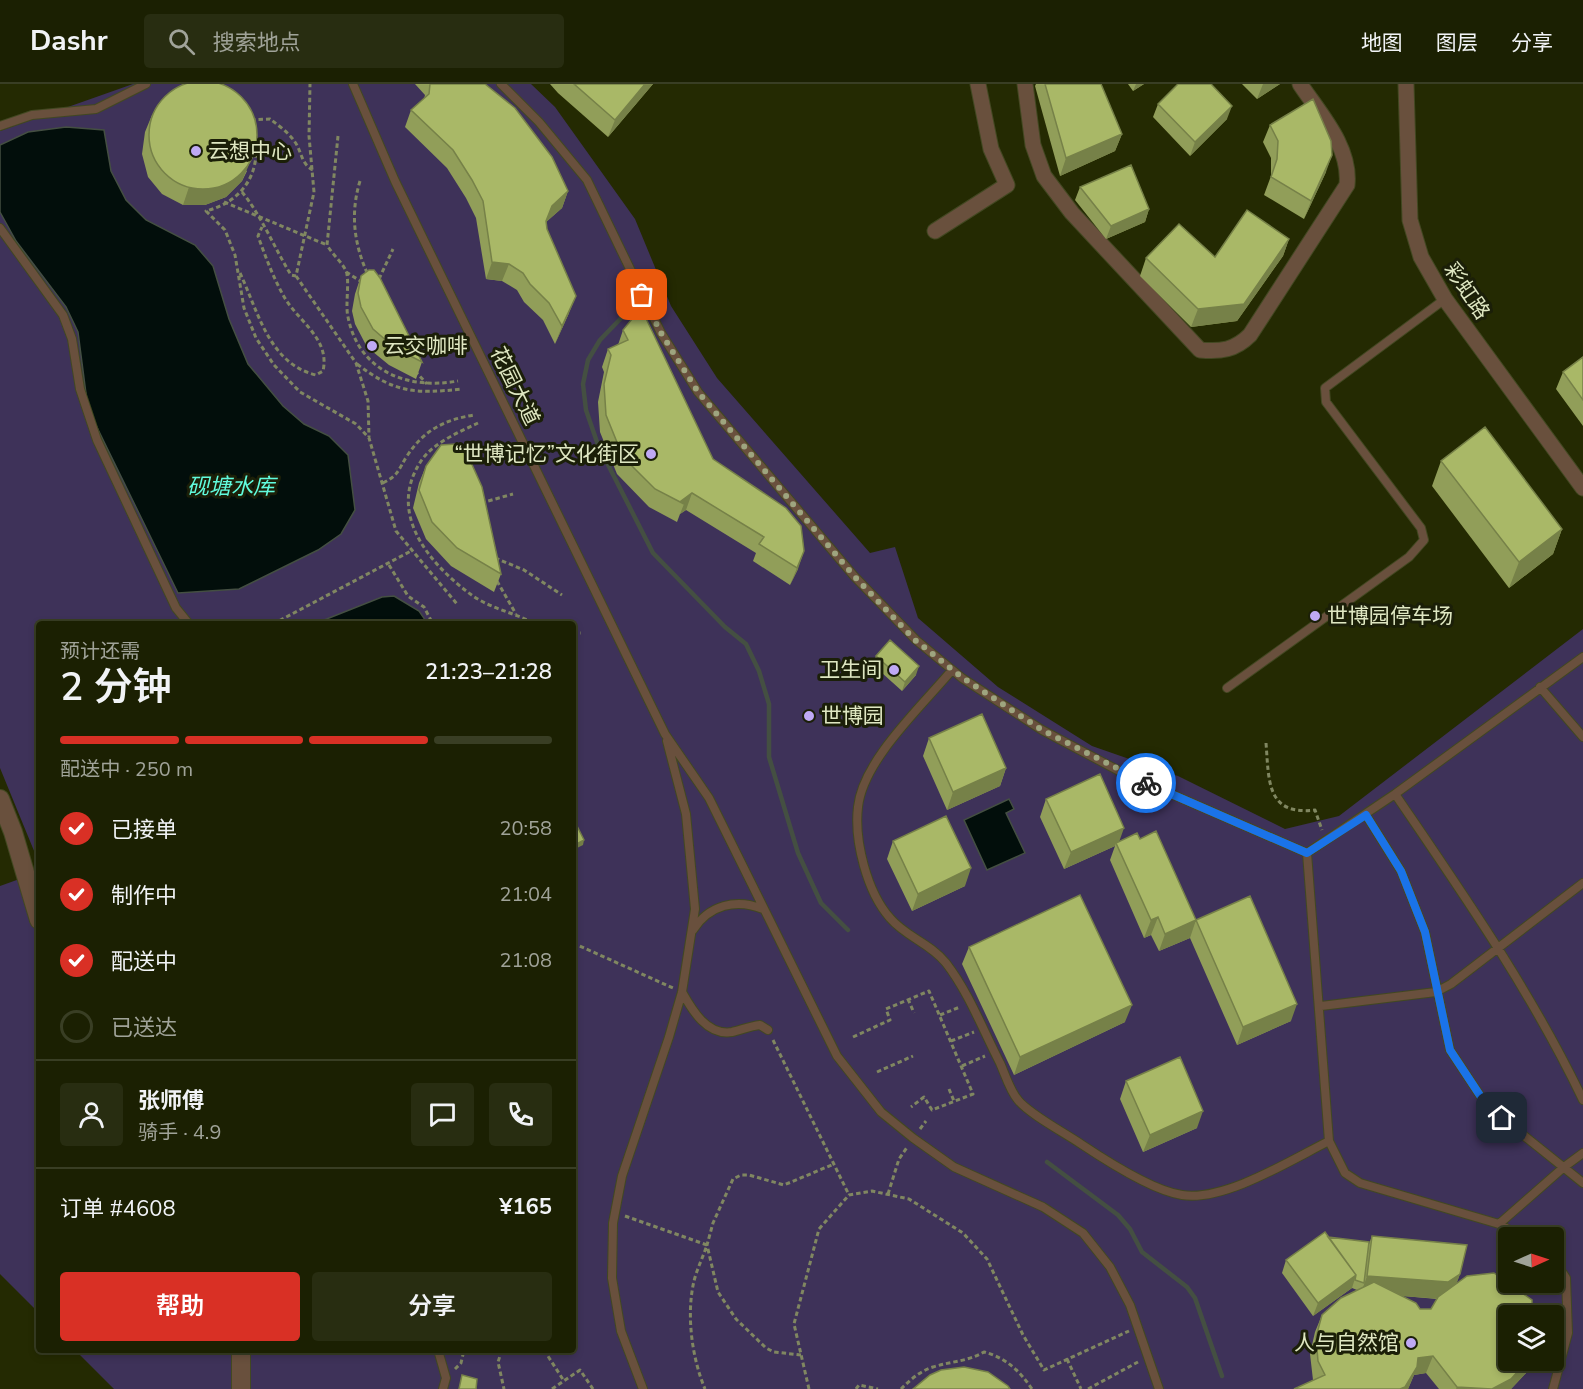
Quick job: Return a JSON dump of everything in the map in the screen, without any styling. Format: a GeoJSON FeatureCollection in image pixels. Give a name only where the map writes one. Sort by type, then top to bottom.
{"type":"FeatureCollection","features":[{"type":"Feature","properties":{"kind":"street"},"geometry":{"type":"LineString","coordinates":[[935,231],[1007,185],[991,149],[978,84]]}},
{"type":"Feature","properties":{"kind":"street"},"geometry":{"type":"LineString","coordinates":[[1025,84],[1033,145],[1044,176],[1072,213],[1200,350],[1220,352],[1239,346],[1250,335],[1347,185],[1348,170],[1342,148],[1300,84]]}},
{"type":"Feature","properties":{"kind":"street","name":"彩虹路"},"geometry":{"type":"LineString","coordinates":[[1406,84],[1410,220],[1421,257],[1445,299],[1583,488]]}},
{"type":"Feature","properties":{"kind":"street"},"geometry":{"type":"LineString","coordinates":[[0,799],[13,832],[36,910]]}},
{"type":"Feature","properties":{"kind":"street"},"geometry":{"type":"LineString","coordinates":[[241,1353],[241,1389]]}},
{"type":"Feature","properties":{"kind":"lane"},"geometry":{"type":"LineString","coordinates":[[0,126],[32,116],[96,109],[146,84]]}},
{"type":"Feature","properties":{"kind":"lane","name":"花园大道"},"geometry":{"type":"LineString","coordinates":[[353,84],[400,191],[665,734]]}},
{"type":"Feature","properties":{"kind":"lane"},"geometry":{"type":"LineString","coordinates":[[501,84],[539,122],[587,180],[661,333],[698,392],[854,576],[915,640],[952,670],[1042,730],[1123,773],[1307,853]]}},
{"type":"Feature","properties":{"kind":"lane"},"geometry":{"type":"LineString","coordinates":[[0,228],[63,315],[72,339],[80,389],[97,440],[177,608],[187,621]]}},
{"type":"Feature","properties":{"kind":"lane"},"geometry":{"type":"LineString","coordinates":[[1227,688],[1409,557],[1424,540],[1421,528],[1326,402],[1325,388],[1445,299]]}},
{"type":"Feature","properties":{"kind":"lane"},"geometry":{"type":"LineString","coordinates":[[1307,853],[1366,815],[1540,687],[1581,661]]}},
{"type":"Feature","properties":{"kind":"lane"},"geometry":{"type":"LineString","coordinates":[[952,670],[882,753],[866,782],[858,804],[856,829],[861,856],[871,885],[889,917],[931,946],[946,964],[970,1003],[1017,1100],[1115,1167],[1179,1195],[1197,1196],[1245,1183],[1329,1141]]}},
{"type":"Feature","properties":{"kind":"lane"},"geometry":{"type":"LineString","coordinates":[[1540,687],[1583,737]]}},
{"type":"Feature","properties":{"kind":"lane"},"geometry":{"type":"LineString","coordinates":[[665,734],[709,798],[837,1056],[881,1112],[913,1138],[954,1167],[1043,1207],[1083,1233],[1110,1267],[1130,1305],[1159,1389]]}},
{"type":"Feature","properties":{"kind":"lane"},"geometry":{"type":"LineString","coordinates":[[643,1389],[621,1331],[612,1278],[615,1212],[622,1176],[669,1037],[681,992],[695,909],[686,813],[665,734]]}},
{"type":"Feature","properties":{"kind":"lane"},"geometry":{"type":"LineString","coordinates":[[1395,794],[1499,947],[1557,1045],[1583,1100]]}},
{"type":"Feature","properties":{"kind":"lane"},"geometry":{"type":"LineString","coordinates":[[1366,815],[1405,882],[1425,932],[1450,1050],[1487,1106],[1583,1183]]}},
{"type":"Feature","properties":{"kind":"lane"},"geometry":{"type":"LineString","coordinates":[[1307,853],[1321,1006],[1329,1141],[1345,1173],[1360,1183],[1504,1227]]}},
{"type":"Feature","properties":{"kind":"lane"},"geometry":{"type":"LineString","coordinates":[[1321,1006],[1436,992],[1583,883]]}},
{"type":"Feature","properties":{"kind":"lane"},"geometry":{"type":"LineString","coordinates":[[691,933],[702,918],[717,908],[745,903],[763,909]]}},
{"type":"Feature","properties":{"kind":"lane"},"geometry":{"type":"LineString","coordinates":[[681,992],[694,1014],[709,1026],[730,1032],[760,1025],[768,1030]]}},
{"type":"Feature","properties":{"kind":"lane"},"geometry":{"type":"LineString","coordinates":[[1499,1224],[1583,1153]]}},
{"type":"Feature","properties":{"kind":"lane"},"geometry":{"type":"LineString","coordinates":[[1553,1389],[1568,1334],[1564,1275]]}},
{"type":"Feature","properties":{"kind":"lane"},"geometry":{"type":"LineString","coordinates":[[439,1353],[446,1378],[443,1389]]}},
{"type":"Feature","properties":{"kind":"path"},"geometry":{"type":"LineString","coordinates":[[296,276],[305,228],[313,206],[313,170],[309,136],[310,84]]}},
{"type":"Feature","properties":{"kind":"path"},"geometry":{"type":"LineString","coordinates":[[250,123],[248,120],[270,118],[295,141],[306,166],[313,170]]}},
{"type":"Feature","properties":{"kind":"path"},"geometry":{"type":"LineString","coordinates":[[252,129],[257,148],[253,173],[242,192],[230,202],[206,212],[225,230],[260,322],[277,350],[287,360],[308,373],[316,375],[323,372],[324,354],[318,338],[287,301],[268,265],[258,236],[262,227]]}},
{"type":"Feature","properties":{"kind":"path"},"geometry":{"type":"LineString","coordinates":[[327,245],[338,136]]}},
{"type":"Feature","properties":{"kind":"path"},"geometry":{"type":"LineString","coordinates":[[360,181],[355,198],[355,234],[358,251],[369,279]]}},
{"type":"Feature","properties":{"kind":"path"},"geometry":{"type":"LineString","coordinates":[[242,192],[254,207],[262,227],[291,275],[296,276],[356,363],[368,401],[369,438],[396,531],[457,604]]}},
{"type":"Feature","properties":{"kind":"path"},"geometry":{"type":"LineString","coordinates":[[224,202],[327,245],[346,272],[364,282]]}},
{"type":"Feature","properties":{"kind":"path"},"geometry":{"type":"LineString","coordinates":[[377,281],[393,249]]}},
{"type":"Feature","properties":{"kind":"path"},"geometry":{"type":"LineString","coordinates":[[238,269],[244,308],[256,338],[274,365],[300,392],[356,424],[369,438]]}},
{"type":"Feature","properties":{"kind":"path"},"geometry":{"type":"LineString","coordinates":[[346,272],[345,302],[356,340],[383,370],[400,380],[427,384],[458,381]]}},
{"type":"Feature","properties":{"kind":"path"},"geometry":{"type":"LineString","coordinates":[[356,363],[383,384],[411,391],[462,389]]}},
{"type":"Feature","properties":{"kind":"path"},"geometry":{"type":"LineString","coordinates":[[414,370],[427,384]]}},
{"type":"Feature","properties":{"kind":"path"},"geometry":{"type":"LineString","coordinates":[[383,483],[396,476],[417,441],[435,426],[474,415]]}},
{"type":"Feature","properties":{"kind":"path"},"geometry":{"type":"LineString","coordinates":[[478,423],[454,435],[422,461],[407,499],[408,515],[414,533],[430,556],[472,595],[492,607],[530,621]]}},
{"type":"Feature","properties":{"kind":"path"},"geometry":{"type":"LineString","coordinates":[[431,452],[437,452]]}},
{"type":"Feature","properties":{"kind":"path"},"geometry":{"type":"LineString","coordinates":[[476,494],[482,514]]}},
{"type":"Feature","properties":{"kind":"path"},"geometry":{"type":"LineString","coordinates":[[480,503],[513,494]]}},
{"type":"Feature","properties":{"kind":"path"},"geometry":{"type":"LineString","coordinates":[[279,621],[389,565],[411,551]]}},
{"type":"Feature","properties":{"kind":"path"},"geometry":{"type":"LineString","coordinates":[[493,568],[491,556],[524,570],[562,595]]}},
{"type":"Feature","properties":{"kind":"path"},"geometry":{"type":"LineString","coordinates":[[389,565],[408,596],[424,607],[431,621]]}},
{"type":"Feature","properties":{"kind":"path"},"geometry":{"type":"LineString","coordinates":[[495,579],[516,614]]}},
{"type":"Feature","properties":{"kind":"path"},"geometry":{"type":"LineString","coordinates":[[576,633],[581,633]]}},
{"type":"Feature","properties":{"kind":"path"},"geometry":{"type":"LineString","coordinates":[[1266,743],[1269,780],[1273,793],[1281,805],[1289,810],[1315,810],[1326,841]]}},
{"type":"Feature","properties":{"kind":"path"},"geometry":{"type":"LineString","coordinates":[[576,944],[681,992]]}},
{"type":"Feature","properties":{"kind":"path"},"geometry":{"type":"LineString","coordinates":[[853,1037],[890,1020],[886,1009],[929,991],[974,1094],[932,1110],[924,1097],[911,1107]]}},
{"type":"Feature","properties":{"kind":"path"},"geometry":{"type":"LineString","coordinates":[[908,999],[914,1012]]}},
{"type":"Feature","properties":{"kind":"path"},"geometry":{"type":"LineString","coordinates":[[940,1015],[970,1003]]}},
{"type":"Feature","properties":{"kind":"path"},"geometry":{"type":"LineString","coordinates":[[951,1041],[983,1028]]}},
{"type":"Feature","properties":{"kind":"path"},"geometry":{"type":"LineString","coordinates":[[768,1030],[849,1195]]}},
{"type":"Feature","properties":{"kind":"path"},"geometry":{"type":"LineString","coordinates":[[962,1066],[994,1052]]}},
{"type":"Feature","properties":{"kind":"path"},"geometry":{"type":"LineString","coordinates":[[877,1072],[913,1056]]}},
{"type":"Feature","properties":{"kind":"path"},"geometry":{"type":"LineString","coordinates":[[949,1089],[954,1101]]}},
{"type":"Feature","properties":{"kind":"path"},"geometry":{"type":"LineString","coordinates":[[888,1194],[899,1159],[927,1121]]}},
{"type":"Feature","properties":{"kind":"path"},"geometry":{"type":"LineString","coordinates":[[705,1389],[698,1373],[691,1313],[694,1282],[713,1223],[733,1179],[741,1175],[750,1175],[784,1185],[834,1164]]}},
{"type":"Feature","properties":{"kind":"path"},"geometry":{"type":"LineString","coordinates":[[809,1389],[794,1324],[798,1301],[819,1229],[849,1195],[872,1191],[909,1199],[963,1233],[987,1258],[1023,1335],[1044,1370],[1138,1327]]}},
{"type":"Feature","properties":{"kind":"path"},"geometry":{"type":"LineString","coordinates":[[615,1212],[707,1245]]}},
{"type":"Feature","properties":{"kind":"path"},"geometry":{"type":"LineString","coordinates":[[707,1245],[718,1292],[736,1319],[766,1348],[774,1352],[801,1355]]}},
{"type":"Feature","properties":{"kind":"path"},"geometry":{"type":"LineString","coordinates":[[901,1389],[915,1376],[932,1367],[966,1361],[984,1352],[1001,1356],[1013,1366],[1032,1389]]}},
{"type":"Feature","properties":{"kind":"path"},"geometry":{"type":"LineString","coordinates":[[446,1378],[461,1364],[463,1353]]}},
{"type":"Feature","properties":{"kind":"path"},"geometry":{"type":"LineString","coordinates":[[501,1353],[498,1362],[504,1389]]}},
{"type":"Feature","properties":{"kind":"path"},"geometry":{"type":"LineString","coordinates":[[546,1353],[564,1381]]}},
{"type":"Feature","properties":{"kind":"path"},"geometry":{"type":"LineString","coordinates":[[1088,1389],[1148,1357]]}},
{"type":"Feature","properties":{"kind":"path"},"geometry":{"type":"LineString","coordinates":[[1067,1359],[1081,1389]]}},
{"type":"Feature","properties":{"kind":"path"},"geometry":{"type":"LineString","coordinates":[[552,1389],[580,1370],[593,1389]]}},
{"type":"Feature","properties":{"kind":"path"},"geometry":{"type":"LineString","coordinates":[[856,1389],[859,1385],[878,1389]]}},
{"type":"Feature","properties":{"kind":"shaded area","name":"世博园"},"geometry":{"type":"Polygon","coordinates":[[[133,84],[531,84],[555,107],[635,219],[671,306],[717,378],[870,553],[895,547],[918,618],[998,687],[1092,746],[1178,776],[1285,829],[1339,816],[1583,629],[1583,1389],[114,1389],[78,1353],[576,1353],[576,621],[36,621],[36,856],[0,768],[0,131],[133,84]]]}},
{"type":"Feature","properties":{"kind":"shaded area"},"geometry":{"type":"Polygon","coordinates":[[[36,873],[36,1310],[0,1274],[0,886],[36,873]]]}},
{"type":"Feature","properties":{"kind":"water","name":"砚塘水库"},"geometry":{"type":"Polygon","coordinates":[[[66,127],[104,130],[111,171],[126,200],[146,220],[195,245],[213,266],[229,319],[248,364],[283,406],[304,424],[329,436],[348,455],[355,510],[341,534],[318,550],[239,589],[178,593],[88,409],[78,332],[66,307],[16,241],[0,212],[0,145],[28,132],[66,127]]]}},
{"type":"Feature","properties":{"kind":"water"},"geometry":{"type":"Polygon","coordinates":[[[394,596],[419,611],[426,621],[322,621],[382,597],[394,596]]]}},
{"type":"Feature","properties":{"kind":"water"},"geometry":{"type":"Polygon","coordinates":[[[1009,799],[1014,809],[1006,813],[1025,853],[987,870],[964,820],[1009,799]]]}},
{"type":"Feature","properties":{"kind":"building","name":"云想中心"},"geometry":{"type":"Polygon","coordinates":[[[203,81],[224,85],[241,97],[253,114],[257,135],[253,156],[241,173],[224,185],[203,189],[182,185],[165,173],[153,156],[149,135],[153,114],[165,97],[182,85],[203,81]]]}},
{"type":"Feature","properties":{"kind":"building"},"geometry":{"type":"Polygon","coordinates":[[[430,84],[485,84],[515,108],[552,157],[568,191],[552,206],[546,221],[547,229],[576,296],[562,326],[549,303],[530,284],[523,273],[509,264],[492,262],[483,201],[472,180],[453,150],[411,110],[429,94],[430,84]]]}},
{"type":"Feature","properties":{"kind":"building"},"geometry":{"type":"Polygon","coordinates":[[[574,84],[645,84],[615,120],[574,84]]]}},
{"type":"Feature","properties":{"kind":"building"},"geometry":{"type":"Polygon","coordinates":[[[1045,84],[1101,84],[1122,134],[1066,158],[1045,84]]]}},
{"type":"Feature","properties":{"kind":"building"},"geometry":{"type":"Polygon","coordinates":[[[1178,84],[1211,84],[1232,106],[1195,142],[1158,104],[1178,84]]]}},
{"type":"Feature","properties":{"kind":"building"},"geometry":{"type":"Polygon","coordinates":[[[1313,99],[1331,141],[1332,155],[1311,201],[1271,177],[1277,159],[1278,141],[1270,125],[1313,99]]]}},
{"type":"Feature","properties":{"kind":"building"},"geometry":{"type":"Polygon","coordinates":[[[1131,165],[1149,209],[1111,226],[1080,187],[1131,165]]]}},
{"type":"Feature","properties":{"kind":"building"},"geometry":{"type":"Polygon","coordinates":[[[1247,210],[1289,239],[1244,304],[1198,309],[1146,258],[1179,224],[1215,257],[1247,210]]]}},
{"type":"Feature","properties":{"kind":"building"},"geometry":{"type":"Polygon","coordinates":[[[369,270],[374,270],[380,278],[422,362],[395,348],[373,329],[361,307],[358,293],[361,276],[369,270]]]}},
{"type":"Feature","properties":{"kind":"building","name":"“世博记忆”文化街区"},"geometry":{"type":"Polygon","coordinates":[[[641,308],[713,459],[786,508],[801,526],[804,551],[797,568],[759,544],[764,537],[692,493],[681,501],[684,504],[655,489],[623,457],[606,415],[604,384],[611,355],[608,349],[628,340],[623,330],[641,308]]]}},
{"type":"Feature","properties":{"kind":"building"},"geometry":{"type":"Polygon","coordinates":[[[1583,357],[1583,400],[1563,372],[1583,357]]]}},
{"type":"Feature","properties":{"kind":"building"},"geometry":{"type":"Polygon","coordinates":[[[1485,427],[1562,529],[1519,562],[1441,461],[1485,427]]]}},
{"type":"Feature","properties":{"kind":"building"},"geometry":{"type":"Polygon","coordinates":[[[456,444],[469,458],[482,487],[501,574],[457,548],[432,522],[419,490],[426,466],[441,445],[456,444]]]}},
{"type":"Feature","properties":{"kind":"building"},"geometry":{"type":"Polygon","coordinates":[[[890,640],[919,666],[905,682],[876,656],[890,640]]]}},
{"type":"Feature","properties":{"kind":"building"},"geometry":{"type":"Polygon","coordinates":[[[982,714],[1006,768],[953,792],[929,738],[982,714]]]}},
{"type":"Feature","properties":{"kind":"building"},"geometry":{"type":"Polygon","coordinates":[[[1100,774],[1124,828],[1071,852],[1046,799],[1100,774]]]}},
{"type":"Feature","properties":{"kind":"building"},"geometry":{"type":"Polygon","coordinates":[[[946,816],[971,868],[918,894],[893,841],[946,816]]]}},
{"type":"Feature","properties":{"kind":"building"},"geometry":{"type":"Polygon","coordinates":[[[576,824],[584,840],[576,844],[576,824]]]}},
{"type":"Feature","properties":{"kind":"building"},"geometry":{"type":"Polygon","coordinates":[[[1156,831],[1196,920],[1165,934],[1158,917],[1151,920],[1116,843],[1137,833],[1140,839],[1156,831]]]}},
{"type":"Feature","properties":{"kind":"building"},"geometry":{"type":"Polygon","coordinates":[[[1080,895],[1132,1005],[1020,1057],[969,947],[1080,895]]]}},
{"type":"Feature","properties":{"kind":"building"},"geometry":{"type":"Polygon","coordinates":[[[1250,896],[1297,1004],[1243,1027],[1196,920],[1250,896]]]}},
{"type":"Feature","properties":{"kind":"building"},"geometry":{"type":"Polygon","coordinates":[[[1180,1057],[1203,1111],[1150,1135],[1126,1081],[1180,1057]]]}},
{"type":"Feature","properties":{"kind":"building"},"geometry":{"type":"Polygon","coordinates":[[[1325,1232],[1356,1275],[1318,1303],[1286,1260],[1325,1232]]]}},
{"type":"Feature","properties":{"kind":"building"},"geometry":{"type":"Polygon","coordinates":[[[1372,1236],[1467,1245],[1460,1274],[1448,1282],[1367,1276],[1372,1236]]]}},
{"type":"Feature","properties":{"kind":"building"},"geometry":{"type":"Polygon","coordinates":[[[1328,1237],[1369,1242],[1364,1283],[1355,1280],[1356,1275],[1328,1237]]]}},
{"type":"Feature","properties":{"kind":"building","name":"人与自然馆"},"geometry":{"type":"Polygon","coordinates":[[[1494,1273],[1498,1276],[1498,1293],[1522,1293],[1532,1300],[1532,1305],[1498,1305],[1498,1371],[1518,1371],[1511,1379],[1492,1389],[1457,1387],[1433,1356],[1418,1358],[1417,1367],[1405,1387],[1400,1389],[1294,1389],[1325,1375],[1318,1361],[1316,1337],[1322,1315],[1341,1298],[1374,1282],[1416,1303],[1420,1309],[1431,1309],[1438,1297],[1467,1276],[1494,1273]]]}},
{"type":"Feature","properties":{"kind":"building"},"geometry":{"type":"Polygon","coordinates":[[[964,1367],[988,1372],[1010,1389],[913,1389],[930,1375],[941,1370],[964,1367]]]}},
{"type":"Feature","properties":{"kind":"building"},"geometry":{"type":"Polygon","coordinates":[[[462,1375],[477,1379],[476,1389],[459,1389],[462,1375]]]}},
{"type":"Feature","properties":{"kind":"waterway"},"geometry":{"type":"LineString","coordinates":[[627,312],[600,340],[588,360],[583,384],[586,410],[598,445],[653,553],[725,627],[746,644],[759,671],[769,704],[769,757],[798,853],[821,903],[848,930]]}},
{"type":"Feature","properties":{"kind":"waterway"},"geometry":{"type":"LineString","coordinates":[[1047,1162],[1118,1215],[1130,1229],[1142,1252],[1187,1287],[1195,1298],[1222,1376]]}},
{"type":"Feature","properties":{"kind":"way so far"},"geometry":{"type":"LineString","coordinates":[[642,295],[661,333],[698,392],[854,576],[915,640],[963,678],[1042,730],[1146,783]]}},
{"type":"Feature","properties":{"kind":"place","name":"云想中心"},"geometry":{"type":"Point","coordinates":[196,151]}},
{"type":"Feature","properties":{"kind":"place","name":"云交咖啡"},"geometry":{"type":"Point","coordinates":[372,346]}},
{"type":"Feature","properties":{"kind":"place","name":"“世博记忆”文化街区"},"geometry":{"type":"Point","coordinates":[651,454]}},
{"type":"Feature","properties":{"kind":"place","name":"世博园停车场"},"geometry":{"type":"Point","coordinates":[1315,616]}},
{"type":"Feature","properties":{"kind":"place","name":"卫生间"},"geometry":{"type":"Point","coordinates":[894,670]}},
{"type":"Feature","properties":{"kind":"place","name":"世博园"},"geometry":{"type":"Point","coordinates":[809,716]}},
{"type":"Feature","properties":{"kind":"place","name":"人与自然馆"},"geometry":{"type":"Point","coordinates":[1411,1343]}},
{"type":"Feature","properties":{"kind":"route"},"geometry":{"type":"LineString","coordinates":[[1146,783],[1307,853],[1366,815],[1401,871],[1425,932],[1450,1050],[1487,1106],[1502,1118]]}}]}
